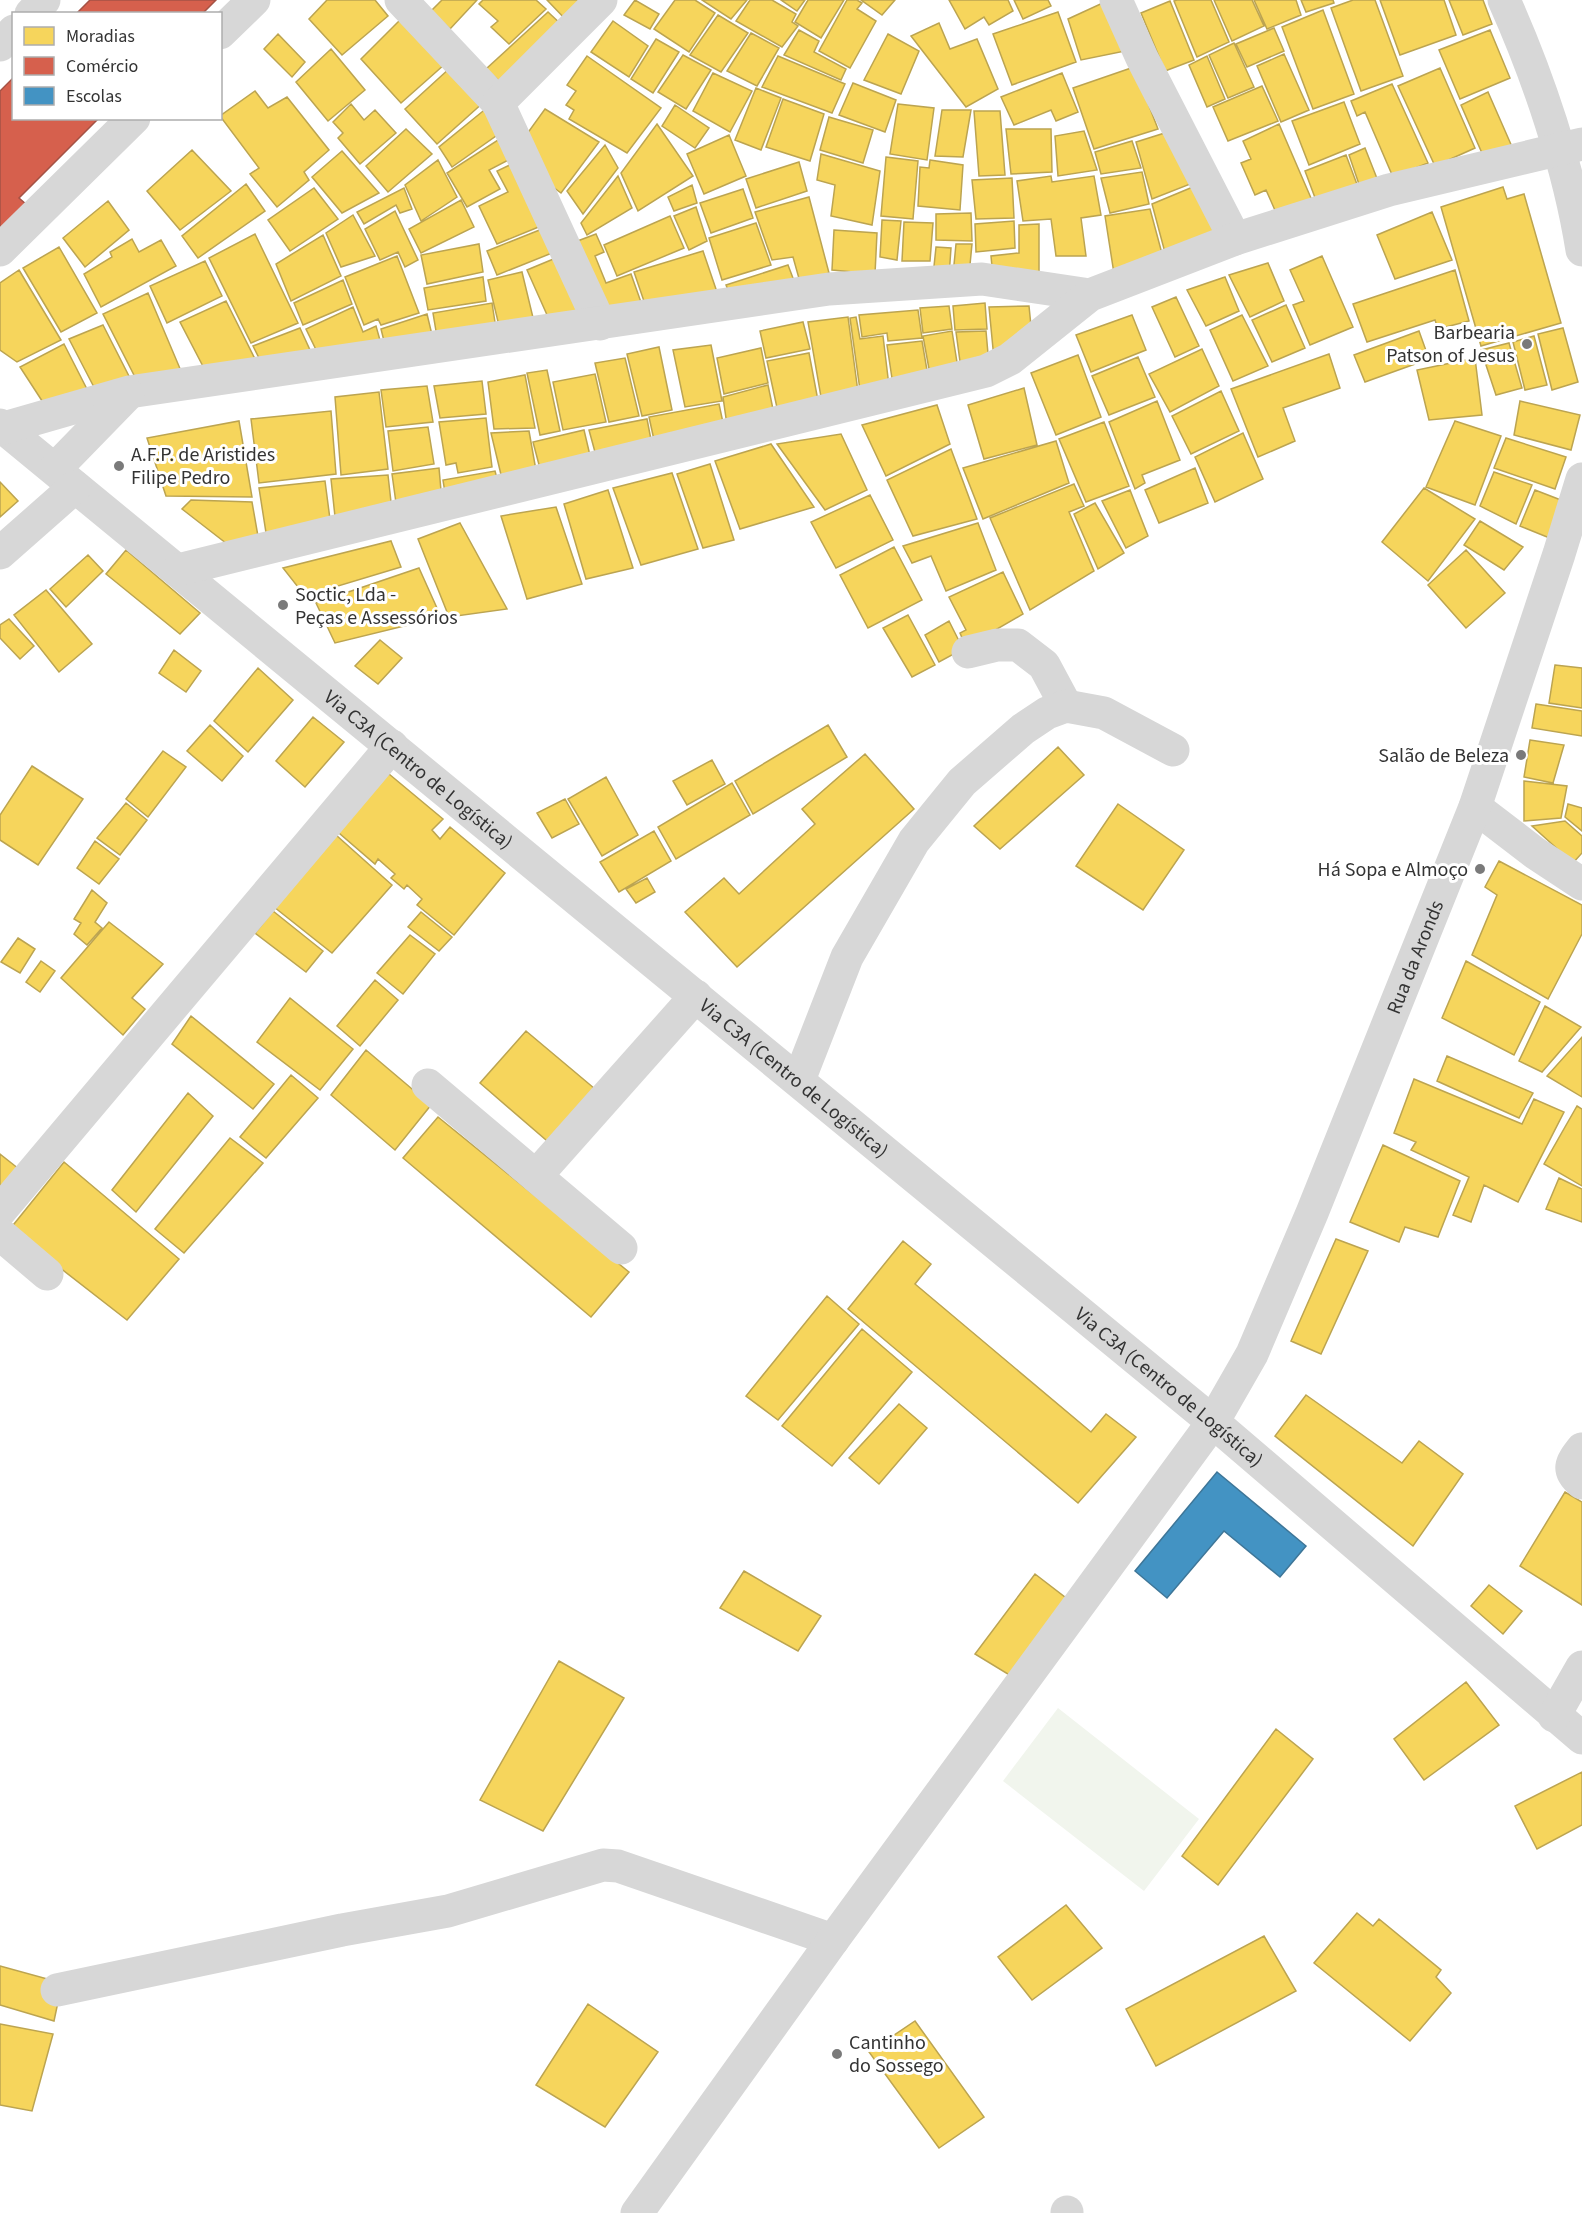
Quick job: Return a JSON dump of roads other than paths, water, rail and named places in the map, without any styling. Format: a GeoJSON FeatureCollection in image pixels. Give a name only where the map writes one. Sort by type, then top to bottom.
{"type":"FeatureCollection","features":[{"type":"Feature","properties":{"kind":"street"},"geometry":{"type":"LineString","coordinates":[[33,12],[44,0]]}},
{"type":"Feature","properties":{"kind":"street"},"geometry":{"type":"LineString","coordinates":[[222,31],[254,0]]}},
{"type":"Feature","properties":{"kind":"street"},"geometry":{"type":"LineString","coordinates":[[401,0],[498,103],[600,324]]}},
{"type":"Feature","properties":{"kind":"street"},"geometry":{"type":"LineString","coordinates":[[498,103],[601,0]]}},
{"type":"Feature","properties":{"kind":"street"},"geometry":{"type":"LineString","coordinates":[[1116,0],[1142,58],[1235,239]]}},
{"type":"Feature","properties":{"kind":"street"},"geometry":{"type":"LineString","coordinates":[[1504,0],[1570,146],[1582,250]]}},
{"type":"Feature","properties":{"kind":"street"},"geometry":{"type":"LineString","coordinates":[[1525,0],[1525,47]]}},
{"type":"Feature","properties":{"kind":"street"},"geometry":{"type":"LineString","coordinates":[[0,45],[12,33]]}},
{"type":"Feature","properties":{"kind":"street"},"geometry":{"type":"LineString","coordinates":[[0,250],[132,120]]}},
{"type":"Feature","properties":{"kind":"street"},"geometry":{"type":"LineString","coordinates":[[178,570],[986,371],[1010,359],[1090,295],[1235,239],[1389,190],[1570,146]]}},
{"type":"Feature","properties":{"kind":"street"},"geometry":{"type":"LineString","coordinates":[[2,426],[129,392],[859,286],[982,279],[1090,295]]}},
{"type":"Feature","properties":{"kind":"street"},"geometry":{"type":"LineString","coordinates":[[9,546],[65,478],[129,392]]}},
{"type":"Feature","properties":{"kind":"street","name":"Via C3A (Centro de Logística)"},"geometry":{"type":"LineString","coordinates":[[2,426],[1213,1422],[1582,1738]]}},
{"type":"Feature","properties":{"kind":"street","name":"Rua da Aronds"},"geometry":{"type":"LineString","coordinates":[[638,2213],[833,1940],[1213,1422],[1252,1354],[1312,1213],[1475,807],[1582,479]]}},
{"type":"Feature","properties":{"kind":"street"},"geometry":{"type":"LineString","coordinates":[[968,652],[997,645],[1018,645],[1044,665],[1066,706]]}},
{"type":"Feature","properties":{"kind":"street"},"geometry":{"type":"LineString","coordinates":[[799,1080],[848,957],[914,841],[962,782],[1023,729],[1047,714],[1066,706],[1104,713],[1173,750]]}},
{"type":"Feature","properties":{"kind":"street"},"geometry":{"type":"LineString","coordinates":[[0,1210],[392,746]]}},
{"type":"Feature","properties":{"kind":"street"},"geometry":{"type":"LineString","coordinates":[[1475,807],[1535,853],[1582,884]]}},
{"type":"Feature","properties":{"kind":"street"},"geometry":{"type":"LineString","coordinates":[[536,1176],[696,996]]}},
{"type":"Feature","properties":{"kind":"street"},"geometry":{"type":"LineString","coordinates":[[428,1085],[621,1248]]}},
{"type":"Feature","properties":{"kind":"street"},"geometry":{"type":"LineString","coordinates":[[0,1234],[47,1274]]}},
{"type":"Feature","properties":{"kind":"street"},"geometry":{"type":"LineString","coordinates":[[1582,1449],[1572,1462],[1571,1469],[1574,1477],[1582,1483]]}},
{"type":"Feature","properties":{"kind":"street"},"geometry":{"type":"LineString","coordinates":[[1554,1716],[1582,1667]]}},
{"type":"Feature","properties":{"kind":"street"},"geometry":{"type":"LineString","coordinates":[[57,1990],[342,1930],[447,1911],[603,1865],[618,1866],[833,1940]]}},
{"type":"Feature","properties":{"kind":"place","name":"Barbearia Patson of Jesus"},"geometry":{"type":"Point","coordinates":[1527,344]}},
{"type":"Feature","properties":{"kind":"place","name":"A.F.P. de Aristides Filipe Pedro"},"geometry":{"type":"Point","coordinates":[119,466]}},
{"type":"Feature","properties":{"kind":"place","name":"Soctic, Lda - Peças e Assessórios"},"geometry":{"type":"Point","coordinates":[283,605]}},
{"type":"Feature","properties":{"kind":"place","name":"Salão de Beleza"},"geometry":{"type":"Point","coordinates":[1521,755]}},
{"type":"Feature","properties":{"kind":"place","name":"Há Sopa e Almoço"},"geometry":{"type":"Point","coordinates":[1480,869]}},
{"type":"Feature","properties":{"kind":"place","name":"Cantinho do Sossego"},"geometry":{"type":"Point","coordinates":[837,2054]}}]}
